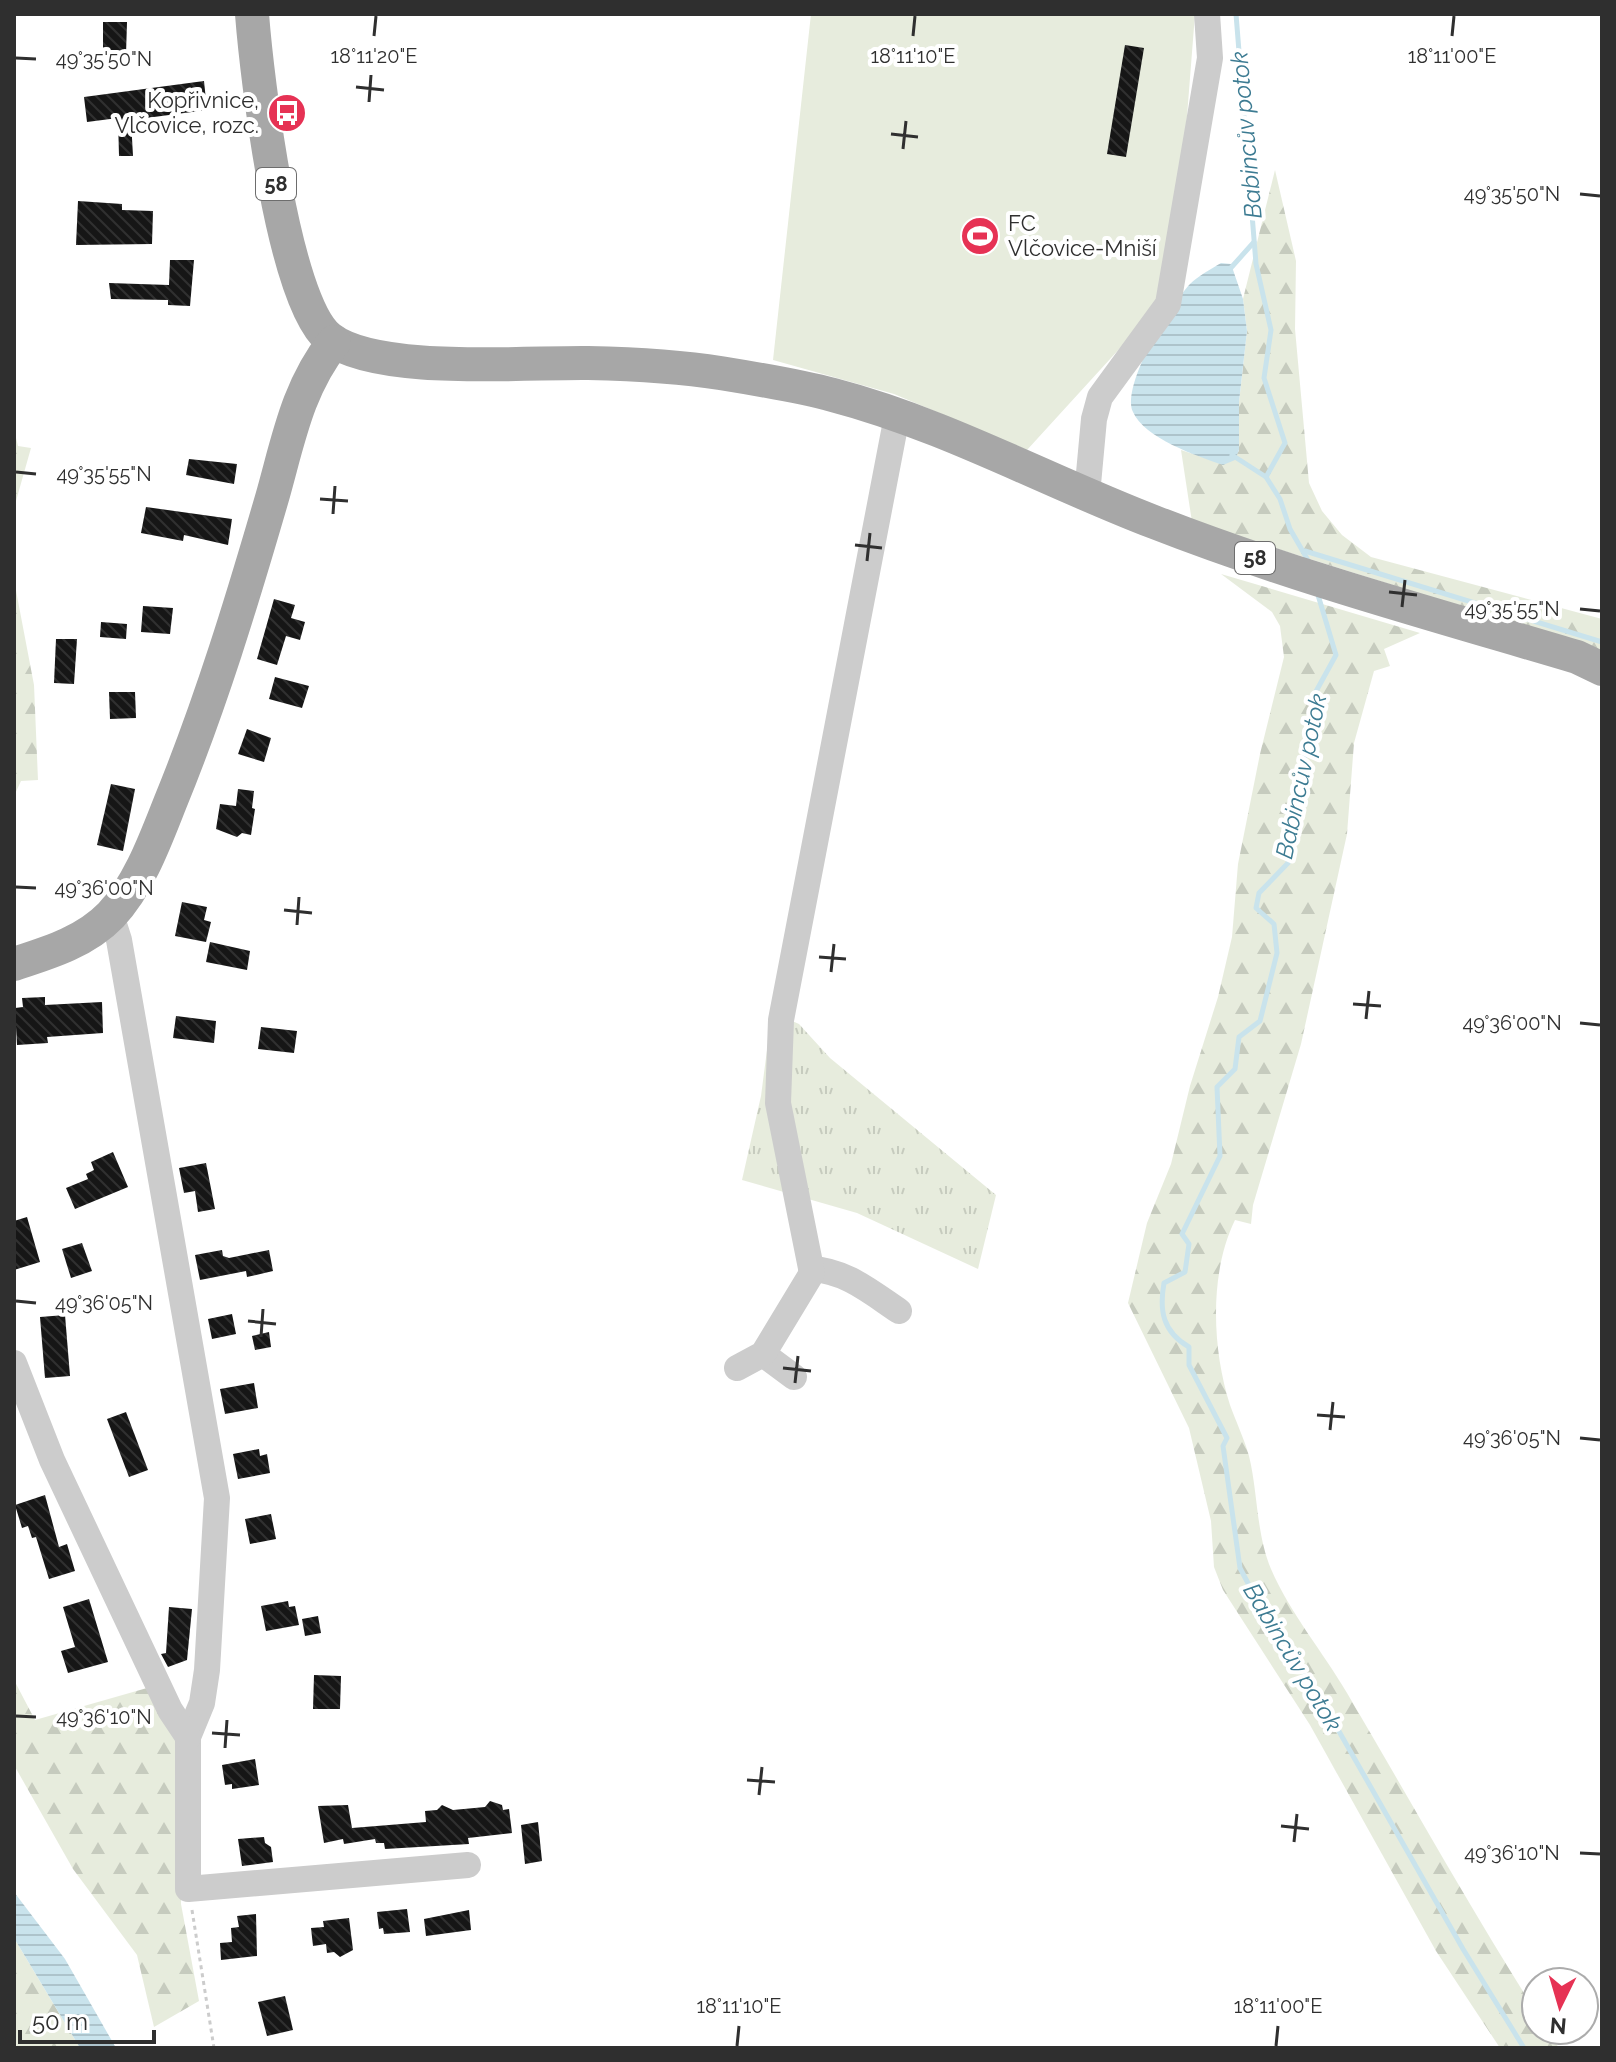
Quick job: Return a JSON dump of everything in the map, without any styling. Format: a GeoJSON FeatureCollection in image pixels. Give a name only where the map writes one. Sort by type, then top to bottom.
{"type":"FeatureCollection","features":[{"type":"Feature","properties":{"kind":"main road","name":"58"},"geometry":{"type":"LineString","coordinates":[[252,14],[263,116],[301,294],[313,319],[334,342],[384,358],[592,363],[714,372],[835,395],[897,416],[1232,551],[1577,657],[1602,669]]}},
{"type":"Feature","properties":{"kind":"main road"},"geometry":{"type":"LineString","coordinates":[[14,964],[67,945],[111,915],[134,881],[197,739],[227,653],[296,410],[315,367],[334,342]]}},
{"type":"Feature","properties":{"kind":"street"},"geometry":{"type":"LineString","coordinates":[[1087,495],[1094,419],[1100,397],[1168,304],[1210,58],[1207,14]]}},
{"type":"Feature","properties":{"kind":"street"},"geometry":{"type":"LineString","coordinates":[[737,1368],[763,1354],[811,1269],[778,1103],[781,1020],[897,416]]}},
{"type":"Feature","properties":{"kind":"street"},"geometry":{"type":"LineString","coordinates":[[111,915],[119,940],[217,1498],[207,1670],[202,1703],[188,1737],[188,1889],[468,1865]]}},
{"type":"Feature","properties":{"kind":"street"},"geometry":{"type":"LineString","coordinates":[[811,1269],[825,1270],[853,1281],[899,1311]]}},
{"type":"Feature","properties":{"kind":"street"},"geometry":{"type":"LineString","coordinates":[[763,1354],[794,1377]]}},
{"type":"Feature","properties":{"kind":"street"},"geometry":{"type":"LineString","coordinates":[[14,1363],[42,1437],[138,1644],[170,1710],[188,1737]]}},
{"type":"Feature","properties":{"kind":"path"},"geometry":{"type":"LineString","coordinates":[[188,1889],[214,2048]]}},
{"type":"Feature","properties":{"kind":"green space","name":"FC Vlčovice-Mniší"},"geometry":{"type":"Polygon","coordinates":[[[811,14],[1195,14],[1182,180],[1163,301],[1027,450],[894,394],[773,360],[811,14]]]}},
{"type":"Feature","properties":{"kind":"green space"},"geometry":{"type":"Polygon","coordinates":[[[1275,170],[1296,261],[1295,329],[1309,483],[1322,511],[1342,535],[1371,557],[1602,619],[1602,651],[1192,522],[1181,450],[1223,464],[1239,451],[1239,402],[1247,331],[1243,299],[1275,170]]]}},
{"type":"Feature","properties":{"kind":"green space"},"geometry":{"type":"Polygon","coordinates":[[[14,430],[18,446],[31,448],[14,508],[14,430]]]}},
{"type":"Feature","properties":{"kind":"green space"},"geometry":{"type":"Polygon","coordinates":[[[1221,574],[1420,633],[1384,649],[1390,666],[1374,671],[1354,743],[1347,834],[1301,1044],[1253,1205],[1251,1224],[1235,1220],[1221,1263],[1216,1311],[1224,1383],[1249,1456],[1262,1541],[1279,1585],[1347,1693],[1520,1986],[1520,2046],[1559,2048],[1500,2048],[1436,1951],[1310,1725],[1223,1590],[1214,1567],[1211,1521],[1189,1428],[1128,1303],[1147,1223],[1171,1164],[1232,937],[1238,864],[1284,657],[1280,626],[1272,612],[1221,574]]]}},
{"type":"Feature","properties":{"kind":"green space"},"geometry":{"type":"Polygon","coordinates":[[[14,580],[34,685],[38,780],[21,781],[14,796],[14,580]]]}},
{"type":"Feature","properties":{"kind":"green space"},"geometry":{"type":"Polygon","coordinates":[[[772,1012],[799,1024],[830,1058],[996,1195],[978,1269],[857,1213],[742,1180],[761,1096],[772,1012]]]}},
{"type":"Feature","properties":{"kind":"green space"},"geometry":{"type":"Polygon","coordinates":[[[14,1680],[35,1720],[147,1688],[175,1735],[182,1804],[181,1904],[199,2001],[154,2027],[137,1955],[73,1869],[14,1765],[14,1680]]]}},
{"type":"Feature","properties":{"kind":"green space"},"geometry":{"type":"Polygon","coordinates":[[[14,1938],[80,2048],[14,2048],[14,1938]]]}},
{"type":"Feature","properties":{"kind":"water"},"geometry":{"type":"Polygon","coordinates":[[[1221,263],[1231,264],[1243,299],[1247,331],[1239,402],[1239,450],[1235,460],[1223,465],[1159,438],[1139,421],[1133,412],[1131,400],[1141,365],[1171,309],[1190,284],[1221,263]]]}},
{"type":"Feature","properties":{"kind":"water"},"geometry":{"type":"Polygon","coordinates":[[[14,1892],[65,1959],[116,2048],[80,2048],[14,1938],[14,1892]]]}},
{"type":"Feature","properties":{"kind":"building"},"geometry":{"type":"Polygon","coordinates":[[[103,22],[127,22],[126,54],[103,53],[103,22]]]}},
{"type":"Feature","properties":{"kind":"building"},"geometry":{"type":"Polygon","coordinates":[[[1125,45],[1144,48],[1126,157],[1107,154],[1125,45]]]}},
{"type":"Feature","properties":{"kind":"building"},"geometry":{"type":"Polygon","coordinates":[[[204,81],[207,110],[131,120],[133,156],[119,156],[118,118],[87,122],[84,97],[204,81]]]}},
{"type":"Feature","properties":{"kind":"building"},"geometry":{"type":"Polygon","coordinates":[[[78,201],[122,204],[122,210],[153,211],[152,244],[76,245],[78,201]]]}},
{"type":"Feature","properties":{"kind":"building"},"geometry":{"type":"Polygon","coordinates":[[[170,260],[194,260],[190,306],[168,305],[168,300],[111,299],[109,283],[169,285],[170,260]]]}},
{"type":"Feature","properties":{"kind":"building"},"geometry":{"type":"Polygon","coordinates":[[[189,459],[237,464],[234,484],[186,475],[189,459]]]}},
{"type":"Feature","properties":{"kind":"building"},"geometry":{"type":"Polygon","coordinates":[[[146,507],[232,519],[228,545],[184,535],[183,541],[141,533],[146,507]]]}},
{"type":"Feature","properties":{"kind":"building"},"geometry":{"type":"Polygon","coordinates":[[[274,599],[295,605],[291,618],[305,622],[300,640],[286,636],[277,665],[257,659],[274,599]]]}},
{"type":"Feature","properties":{"kind":"building"},"geometry":{"type":"Polygon","coordinates":[[[143,606],[173,608],[170,634],[141,632],[143,606]]]}},
{"type":"Feature","properties":{"kind":"building"},"geometry":{"type":"Polygon","coordinates":[[[101,622],[127,624],[126,639],[100,637],[101,622]]]}},
{"type":"Feature","properties":{"kind":"building"},"geometry":{"type":"Polygon","coordinates":[[[56,639],[77,639],[74,684],[54,683],[56,639]]]}},
{"type":"Feature","properties":{"kind":"building"},"geometry":{"type":"Polygon","coordinates":[[[275,677],[309,686],[302,708],[269,699],[275,677]]]}},
{"type":"Feature","properties":{"kind":"building"},"geometry":{"type":"Polygon","coordinates":[[[109,692],[135,692],[136,718],[110,719],[109,692]]]}},
{"type":"Feature","properties":{"kind":"building"},"geometry":{"type":"Polygon","coordinates":[[[247,729],[271,738],[264,762],[238,754],[247,729]]]}},
{"type":"Feature","properties":{"kind":"building"},"geometry":{"type":"Polygon","coordinates":[[[111,784],[135,789],[123,851],[97,845],[111,784]]]}},
{"type":"Feature","properties":{"kind":"building"},"geometry":{"type":"Polygon","coordinates":[[[238,789],[254,791],[252,808],[255,809],[251,835],[242,833],[237,837],[216,829],[220,804],[236,806],[238,789]]]}},
{"type":"Feature","properties":{"kind":"building"},"geometry":{"type":"Polygon","coordinates":[[[182,902],[207,907],[204,920],[211,922],[206,942],[175,936],[182,902]]]}},
{"type":"Feature","properties":{"kind":"building"},"geometry":{"type":"Polygon","coordinates":[[[210,942],[250,951],[247,970],[206,962],[210,942]]]}},
{"type":"Feature","properties":{"kind":"building"},"geometry":{"type":"Polygon","coordinates":[[[45,997],[45,1005],[102,1002],[103,1033],[47,1037],[48,1043],[17,1045],[15,1008],[23,1007],[22,998],[45,997]]]}},
{"type":"Feature","properties":{"kind":"building"},"geometry":{"type":"Polygon","coordinates":[[[176,1016],[216,1021],[214,1043],[173,1038],[176,1016]]]}},
{"type":"Feature","properties":{"kind":"building"},"geometry":{"type":"Polygon","coordinates":[[[261,1027],[297,1031],[294,1053],[258,1049],[261,1027]]]}},
{"type":"Feature","properties":{"kind":"building"},"geometry":{"type":"Polygon","coordinates":[[[113,1152],[128,1187],[75,1209],[66,1188],[88,1179],[86,1174],[94,1170],[91,1162],[113,1152]]]}},
{"type":"Feature","properties":{"kind":"building"},"geometry":{"type":"Polygon","coordinates":[[[206,1163],[215,1209],[198,1212],[195,1191],[184,1193],[179,1168],[206,1163]]]}},
{"type":"Feature","properties":{"kind":"building"},"geometry":{"type":"Polygon","coordinates":[[[27,1217],[40,1262],[14,1270],[14,1221],[27,1217]]]}},
{"type":"Feature","properties":{"kind":"building"},"geometry":{"type":"Polygon","coordinates":[[[82,1243],[92,1271],[71,1278],[62,1249],[82,1243]]]}},
{"type":"Feature","properties":{"kind":"building"},"geometry":{"type":"Polygon","coordinates":[[[222,1250],[223,1256],[229,1258],[269,1250],[273,1271],[247,1277],[246,1271],[200,1280],[195,1255],[222,1250]]]}},
{"type":"Feature","properties":{"kind":"building"},"geometry":{"type":"Polygon","coordinates":[[[232,1314],[236,1334],[212,1339],[208,1319],[232,1314]]]}},
{"type":"Feature","properties":{"kind":"building"},"geometry":{"type":"Polygon","coordinates":[[[65,1315],[70,1376],[45,1378],[40,1317],[65,1315]]]}},
{"type":"Feature","properties":{"kind":"building"},"geometry":{"type":"Polygon","coordinates":[[[269,1332],[271,1347],[255,1350],[252,1336],[269,1332]]]}},
{"type":"Feature","properties":{"kind":"building"},"geometry":{"type":"Polygon","coordinates":[[[254,1383],[258,1408],[225,1414],[220,1389],[254,1383]]]}},
{"type":"Feature","properties":{"kind":"building"},"geometry":{"type":"Polygon","coordinates":[[[126,1412],[148,1470],[129,1477],[107,1419],[126,1412]]]}},
{"type":"Feature","properties":{"kind":"building"},"geometry":{"type":"Polygon","coordinates":[[[259,1449],[260,1456],[267,1454],[270,1473],[238,1479],[233,1454],[259,1449]]]}},
{"type":"Feature","properties":{"kind":"building"},"geometry":{"type":"Polygon","coordinates":[[[45,1495],[59,1547],[67,1544],[75,1571],[49,1579],[36,1537],[32,1538],[28,1526],[22,1528],[15,1505],[45,1495]]]}},
{"type":"Feature","properties":{"kind":"building"},"geometry":{"type":"Polygon","coordinates":[[[271,1514],[276,1539],[250,1544],[245,1519],[271,1514]]]}},
{"type":"Feature","properties":{"kind":"building"},"geometry":{"type":"Polygon","coordinates":[[[89,1599],[108,1662],[68,1673],[61,1651],[75,1647],[63,1607],[89,1599]]]}},
{"type":"Feature","properties":{"kind":"building"},"geometry":{"type":"Polygon","coordinates":[[[288,1601],[289,1607],[295,1606],[299,1625],[266,1631],[261,1606],[288,1601]]]}},
{"type":"Feature","properties":{"kind":"building"},"geometry":{"type":"Polygon","coordinates":[[[169,1607],[192,1609],[187,1660],[168,1667],[161,1654],[166,1653],[169,1607]]]}},
{"type":"Feature","properties":{"kind":"building"},"geometry":{"type":"Polygon","coordinates":[[[318,1616],[321,1633],[305,1636],[302,1619],[318,1616]]]}},
{"type":"Feature","properties":{"kind":"building"},"geometry":{"type":"Polygon","coordinates":[[[314,1675],[341,1676],[340,1709],[313,1709],[314,1675]]]}},
{"type":"Feature","properties":{"kind":"building"},"geometry":{"type":"Polygon","coordinates":[[[255,1759],[259,1785],[232,1789],[232,1784],[225,1785],[222,1765],[255,1759]]]}},
{"type":"Feature","properties":{"kind":"building"},"geometry":{"type":"Polygon","coordinates":[[[490,1801],[502,1805],[503,1810],[509,1809],[512,1833],[468,1838],[469,1844],[385,1849],[384,1843],[376,1843],[375,1839],[344,1844],[343,1839],[324,1843],[318,1806],[348,1805],[352,1828],[426,1822],[425,1811],[437,1810],[442,1805],[453,1810],[485,1807],[490,1801]]]}},
{"type":"Feature","properties":{"kind":"building"},"geometry":{"type":"Polygon","coordinates":[[[538,1822],[542,1861],[525,1864],[521,1825],[538,1822]]]}},
{"type":"Feature","properties":{"kind":"building"},"geometry":{"type":"Polygon","coordinates":[[[264,1837],[265,1843],[271,1847],[273,1862],[242,1866],[238,1839],[264,1837]]]}},
{"type":"Feature","properties":{"kind":"building"},"geometry":{"type":"Polygon","coordinates":[[[407,1909],[410,1932],[384,1934],[383,1928],[379,1929],[377,1912],[407,1909]]]}},
{"type":"Feature","properties":{"kind":"building"},"geometry":{"type":"Polygon","coordinates":[[[469,1910],[471,1930],[426,1936],[424,1919],[469,1910]]]}},
{"type":"Feature","properties":{"kind":"building"},"geometry":{"type":"Polygon","coordinates":[[[256,1914],[257,1956],[221,1960],[220,1943],[232,1942],[231,1928],[239,1927],[237,1916],[256,1914]]]}},
{"type":"Feature","properties":{"kind":"building"},"geometry":{"type":"Polygon","coordinates":[[[349,1918],[353,1950],[340,1957],[334,1952],[327,1953],[326,1944],[313,1946],[311,1928],[324,1927],[323,1921],[349,1918]]]}},
{"type":"Feature","properties":{"kind":"building"},"geometry":{"type":"Polygon","coordinates":[[[285,1996],[293,2030],[267,2036],[258,2002],[285,1996]]]}},
{"type":"Feature","properties":{"kind":"waterway","name":"Babincův potok"},"geometry":{"type":"LineString","coordinates":[[1236,14],[1256,264],[1271,330],[1264,378],[1285,443],[1266,477],[1280,499],[1290,529],[1309,562]]}},
{"type":"Feature","properties":{"kind":"waterway"},"geometry":{"type":"LineString","coordinates":[[1229,270],[1254,242]]}},
{"type":"Feature","properties":{"kind":"waterway"},"geometry":{"type":"LineString","coordinates":[[1232,455],[1266,477]]}},
{"type":"Feature","properties":{"kind":"waterway"},"geometry":{"type":"LineString","coordinates":[[1305,551],[1602,642]]}},
{"type":"Feature","properties":{"kind":"waterway","name":"Babincův potok"},"geometry":{"type":"LineString","coordinates":[[1318,595],[1336,655],[1314,695],[1288,863],[1259,893],[1256,908],[1274,924],[1277,953],[1260,1021],[1239,1037],[1235,1069],[1217,1087],[1220,1156],[1182,1234],[1189,1244],[1185,1272],[1164,1283],[1163,1312],[1173,1335],[1189,1347],[1189,1365],[1227,1438],[1223,1446],[1240,1568],[1260,1606],[1320,1698],[1463,1949],[1524,2048]]}},
{"type":"Feature","properties":{"kind":"place","name":"Kopřivnice, Vlčovice, rozc."},"geometry":{"type":"Point","coordinates":[287,113]}},
{"type":"Feature","properties":{"kind":"place","name":"FC Vlčovice-Mniší"},"geometry":{"type":"Point","coordinates":[980,236]}}]}
